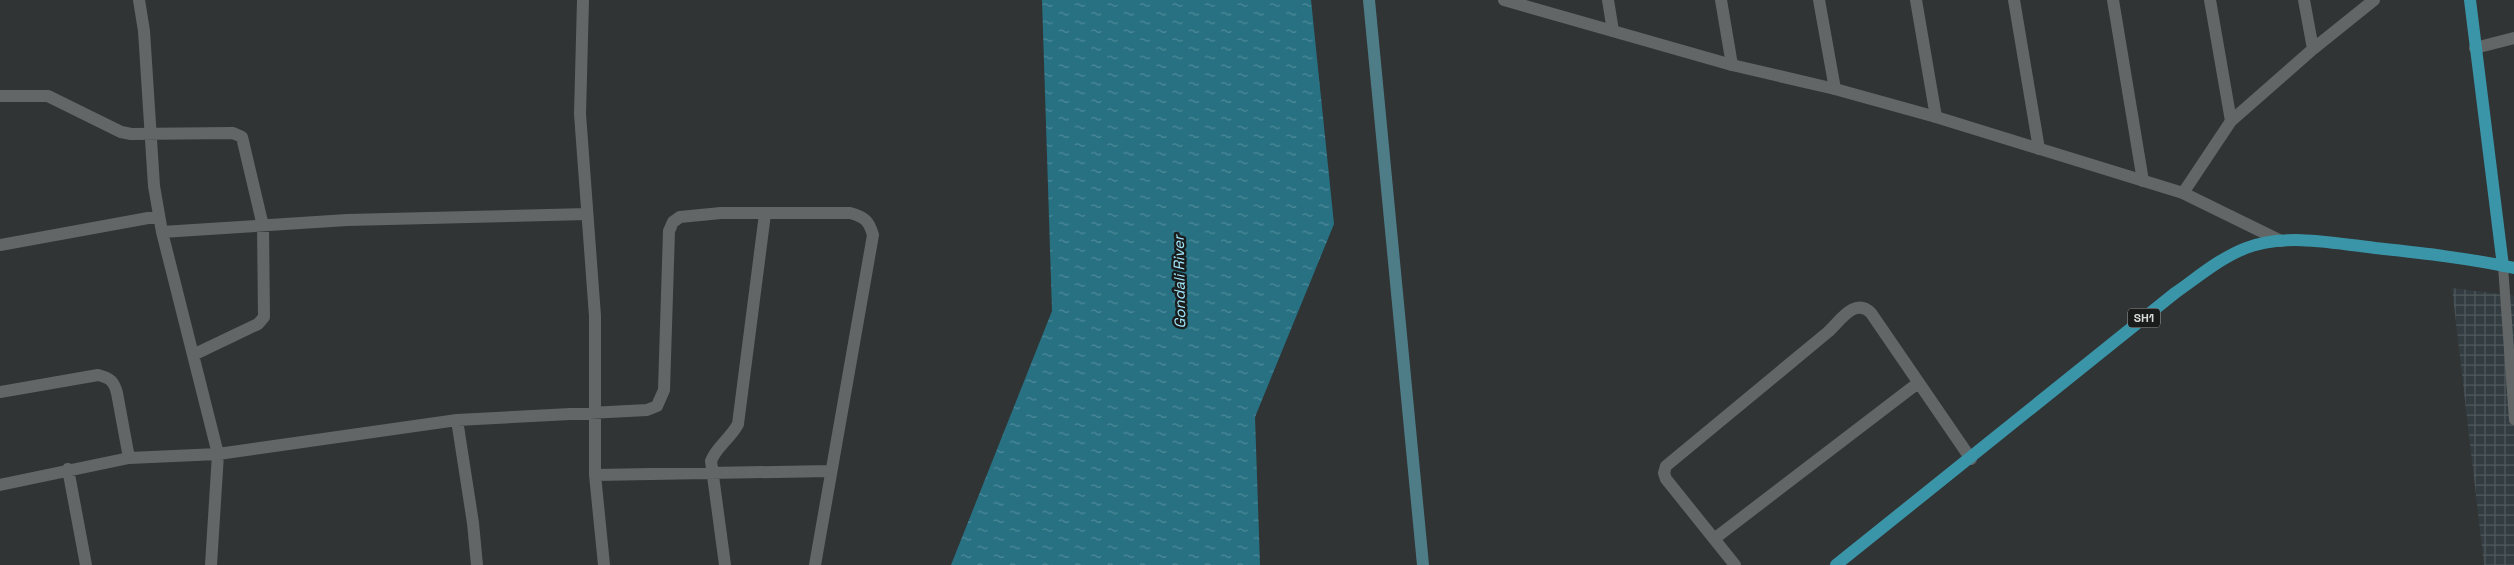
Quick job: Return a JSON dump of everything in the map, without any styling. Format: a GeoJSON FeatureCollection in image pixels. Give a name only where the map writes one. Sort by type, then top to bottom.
{"type":"FeatureCollection","features":[{"type":"Feature","properties":{"kind":"main road"},"geometry":{"type":"LineString","coordinates":[[1369,0],[1423,565]]}},
{"type":"Feature","properties":{"kind":"main road"},"geometry":{"type":"LineString","coordinates":[[2470,0],[2475,48],[2509,267]]}},
{"type":"Feature","properties":{"kind":"main road","name":"SH1"},"geometry":{"type":"LineString","coordinates":[[1836,565],[2175,293],[2221,261],[2247,248],[2281,241],[2356,245],[2509,267]]}},
{"type":"Feature","properties":{"kind":"street"},"geometry":{"type":"LineString","coordinates":[[140,0],[144,31],[150,135],[159,216],[218,454],[211,565]]}},
{"type":"Feature","properties":{"kind":"street"},"geometry":{"type":"LineString","coordinates":[[583,0],[580,114],[595,316],[595,475],[604,565]]}},
{"type":"Feature","properties":{"kind":"street"},"geometry":{"type":"LineString","coordinates":[[1504,0],[1732,65],[1835,88],[2183,193],[2281,241]]}},
{"type":"Feature","properties":{"kind":"street"},"geometry":{"type":"LineString","coordinates":[[1608,0],[1613,31]]}},
{"type":"Feature","properties":{"kind":"street"},"geometry":{"type":"LineString","coordinates":[[1721,0],[1732,65]]}},
{"type":"Feature","properties":{"kind":"street"},"geometry":{"type":"LineString","coordinates":[[1819,0],[1835,88]]}},
{"type":"Feature","properties":{"kind":"street"},"geometry":{"type":"LineString","coordinates":[[1916,0],[1936,117]]}},
{"type":"Feature","properties":{"kind":"street"},"geometry":{"type":"LineString","coordinates":[[2014,0],[2039,149]]}},
{"type":"Feature","properties":{"kind":"street"},"geometry":{"type":"LineString","coordinates":[[2113,0],[2143,181]]}},
{"type":"Feature","properties":{"kind":"street"},"geometry":{"type":"LineString","coordinates":[[2210,0],[2231,121]]}},
{"type":"Feature","properties":{"kind":"street"},"geometry":{"type":"LineString","coordinates":[[2304,0],[2313,50]]}},
{"type":"Feature","properties":{"kind":"street"},"geometry":{"type":"LineString","coordinates":[[2183,193],[2231,121],[2374,0]]}},
{"type":"Feature","properties":{"kind":"street"},"geometry":{"type":"LineString","coordinates":[[2475,48],[2514,38]]}},
{"type":"Feature","properties":{"kind":"street"},"geometry":{"type":"LineString","coordinates":[[0,96],[48,96],[121,132],[150,135],[233,133],[242,137],[264,226],[266,308],[264,317],[258,324],[193,355]]}},
{"type":"Feature","properties":{"kind":"street"},"geometry":{"type":"LineString","coordinates":[[0,485],[68,469],[129,458],[218,454],[457,420],[647,410],[657,406],[664,390],[669,231],[673,222],[680,217],[721,213],[850,213],[862,216],[870,223],[873,235],[815,565]]}},
{"type":"Feature","properties":{"kind":"street"},"geometry":{"type":"LineString","coordinates":[[162,232],[347,220],[587,214]]}},
{"type":"Feature","properties":{"kind":"street"},"geometry":{"type":"LineString","coordinates":[[725,565],[711,472],[714,454],[733,435],[738,424],[765,214]]}},
{"type":"Feature","properties":{"kind":"street"},"geometry":{"type":"LineString","coordinates":[[0,245],[159,216]]}},
{"type":"Feature","properties":{"kind":"street"},"geometry":{"type":"LineString","coordinates":[[1736,565],[1666,479],[1664,472],[1666,466],[1858,306],[1866,308],[1871,313],[1971,458]]}},
{"type":"Feature","properties":{"kind":"street"},"geometry":{"type":"LineString","coordinates":[[0,392],[98,375],[108,377],[114,383],[117,393],[129,458]]}},
{"type":"Feature","properties":{"kind":"street"},"geometry":{"type":"LineString","coordinates":[[1714,539],[1918,382]]}},
{"type":"Feature","properties":{"kind":"street"},"geometry":{"type":"LineString","coordinates":[[457,420],[473,523],[477,565]]}},
{"type":"Feature","properties":{"kind":"street"},"geometry":{"type":"LineString","coordinates":[[68,469],[86,565]]}},
{"type":"Feature","properties":{"kind":"street"},"geometry":{"type":"LineString","coordinates":[[595,475],[830,471]]}},
{"type":"Feature","properties":{"kind":"lane"},"geometry":{"type":"LineString","coordinates":[[2509,267],[2514,420]]}},
{"type":"Feature","properties":{"kind":"shaded area"},"geometry":{"type":"Polygon","coordinates":[[[2452,288],[2514,296],[2514,565],[2484,565],[2452,288]]]}},
{"type":"Feature","properties":{"kind":"water","name":"Gondali River"},"geometry":{"type":"Polygon","coordinates":[[[1042,0],[1311,0],[1334,224],[1255,417],[1260,565],[951,565],[1052,311],[1042,0]]]}}]}
